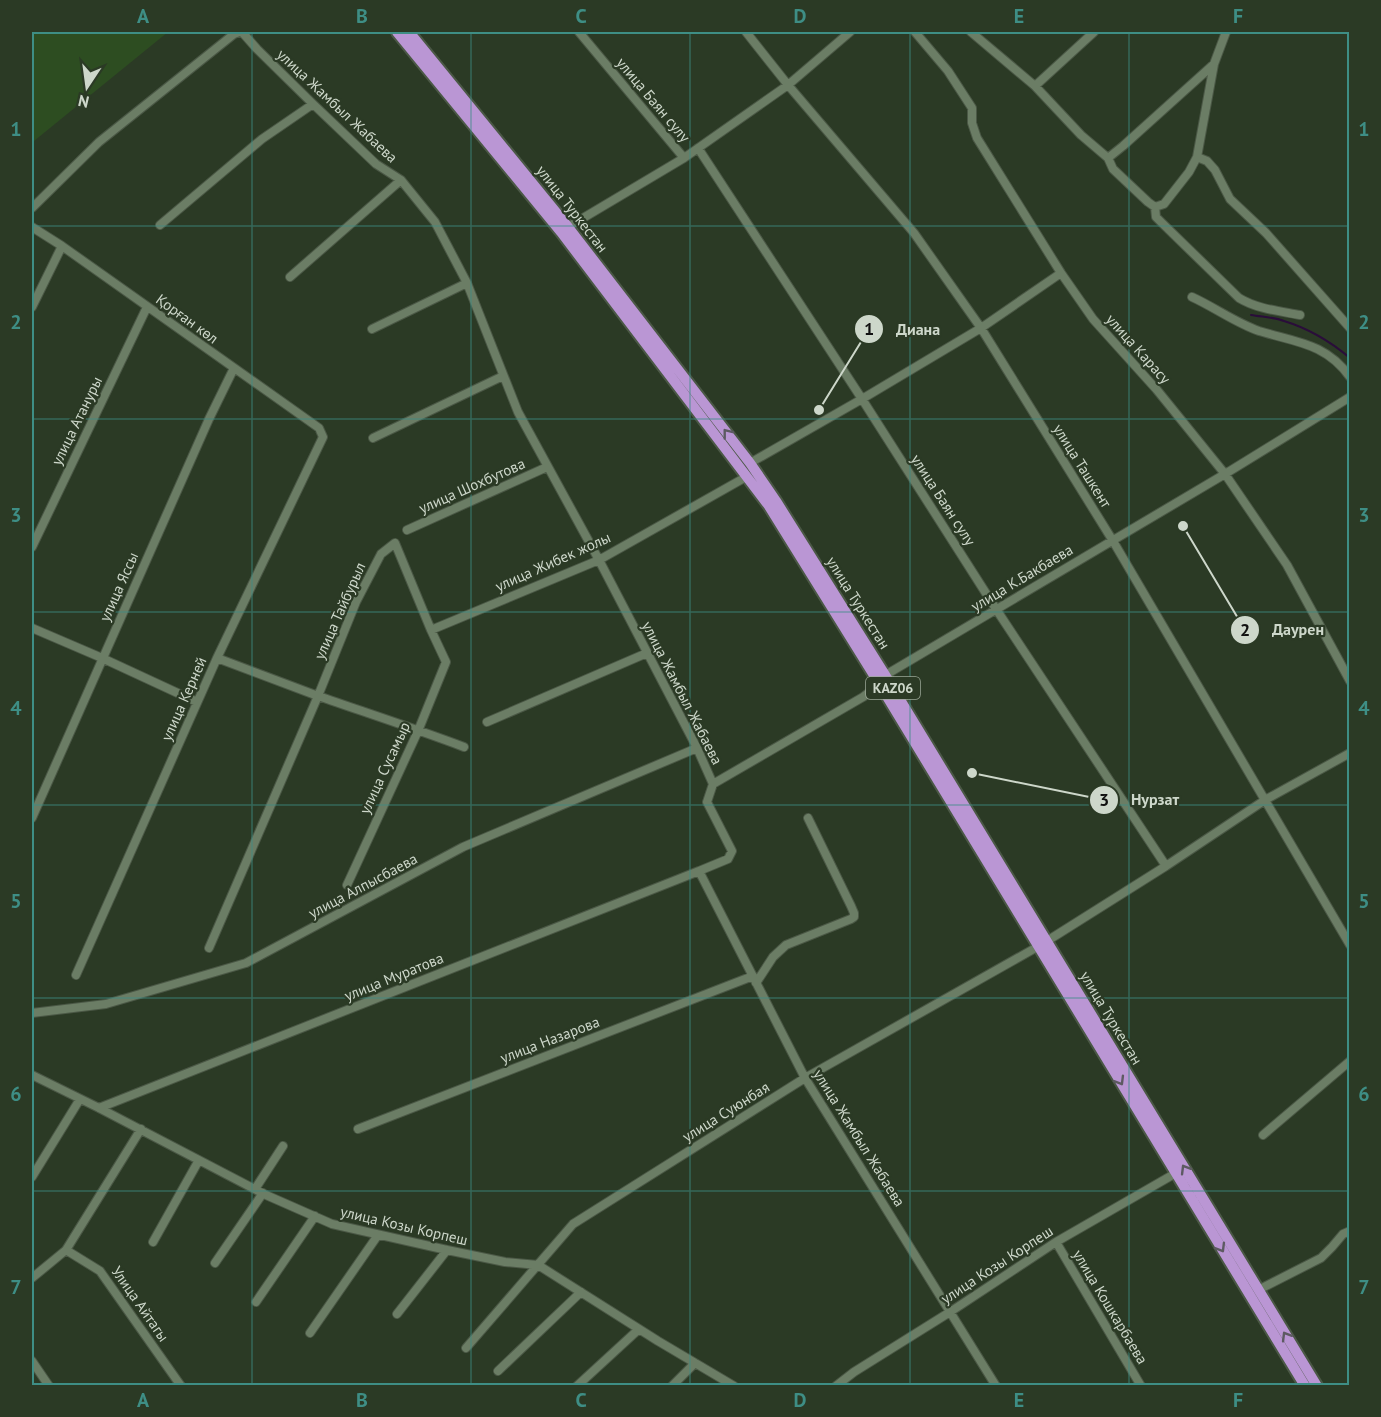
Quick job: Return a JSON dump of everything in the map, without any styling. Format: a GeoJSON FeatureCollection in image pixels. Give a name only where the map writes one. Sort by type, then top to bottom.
{"type":"FeatureCollection","features":[{"type":"Feature","properties":{"kind":"highway","name":"улица Туркестан"},"geometry":{"type":"LineString","coordinates":[[397,32],[561,232],[769,506],[881,677]]}},
{"type":"Feature","properties":{"kind":"highway","name":"улица Туркестан"},"geometry":{"type":"LineString","coordinates":[[409,32],[568,227],[750,463],[776,501],[1043,943],[1317,1386]]}},
{"type":"Feature","properties":{"kind":"highway","name":"улица Туркестан"},"geometry":{"type":"LineString","coordinates":[[1043,943],[1176,1173],[1305,1386]]}},
{"type":"Feature","properties":{"kind":"street","name":"улица Жамбыл Жабаева"},"geometry":{"type":"LineString","coordinates":[[241,32],[376,164],[401,180],[435,222],[467,283],[518,412],[599,560],[697,748],[713,784],[707,802],[732,851],[728,860],[699,871],[805,1078],[996,1386]]}},
{"type":"Feature","properties":{"kind":"street"},"geometry":{"type":"LineString","coordinates":[[32,208],[99,142],[234,34],[241,32]]}},
{"type":"Feature","properties":{"kind":"street","name":"улица Баян сулу"},"geometry":{"type":"LineString","coordinates":[[579,32],[684,158]]}},
{"type":"Feature","properties":{"kind":"street","name":"улица Ташкент"},"geometry":{"type":"LineString","coordinates":[[746,32],[788,85],[915,233],[981,327],[1113,540],[1350,945]]}},
{"type":"Feature","properties":{"kind":"street"},"geometry":{"type":"LineString","coordinates":[[568,227],[684,158],[788,85],[850,32]]}},
{"type":"Feature","properties":{"kind":"street","name":"улица Карасу"},"geometry":{"type":"LineString","coordinates":[[915,32],[948,71],[972,108],[972,123],[977,138],[1061,273],[1093,319],[1157,390],[1225,474],[1287,565],[1350,681]]}},
{"type":"Feature","properties":{"kind":"street"},"geometry":{"type":"LineString","coordinates":[[971,32],[1035,86],[1081,135],[1108,158],[1113,169],[1155,207],[1156,217],[1239,298],[1261,307],[1300,315]]}},
{"type":"Feature","properties":{"kind":"street"},"geometry":{"type":"LineString","coordinates":[[1035,86],[1094,32]]}},
{"type":"Feature","properties":{"kind":"street"},"geometry":{"type":"LineString","coordinates":[[1155,207],[1164,204],[1189,172],[1197,157],[1214,64],[1226,32]]}},
{"type":"Feature","properties":{"kind":"street"},"geometry":{"type":"LineString","coordinates":[[1108,158],[1214,64]]}},
{"type":"Feature","properties":{"kind":"street"},"geometry":{"type":"LineString","coordinates":[[160,225],[262,139],[313,104]]}},
{"type":"Feature","properties":{"kind":"street","name":"улица Баян сулу"},"geometry":{"type":"LineString","coordinates":[[698,148],[996,609],[1166,866]]}},
{"type":"Feature","properties":{"kind":"street"},"geometry":{"type":"LineString","coordinates":[[1197,157],[1208,161],[1230,199],[1280,248],[1350,328]]}},
{"type":"Feature","properties":{"kind":"street"},"geometry":{"type":"LineString","coordinates":[[290,277],[401,180]]}},
{"type":"Feature","properties":{"kind":"street","name":"Қорған көл"},"geometry":{"type":"LineString","coordinates":[[32,227],[319,428],[323,437]]}},
{"type":"Feature","properties":{"kind":"street"},"geometry":{"type":"LineString","coordinates":[[32,307],[62,246]]}},
{"type":"Feature","properties":{"kind":"street"},"geometry":{"type":"LineString","coordinates":[[750,463],[981,327],[1061,273]]}},
{"type":"Feature","properties":{"kind":"street"},"geometry":{"type":"LineString","coordinates":[[372,328],[467,283]]}},
{"type":"Feature","properties":{"kind":"street"},"geometry":{"type":"LineString","coordinates":[[1192,297],[1260,331],[1314,347],[1331,358],[1350,377]]}},
{"type":"Feature","properties":{"kind":"street","name":"улица Атануры"},"geometry":{"type":"LineString","coordinates":[[32,548],[147,307]]}},
{"type":"Feature","properties":{"kind":"street","name":"улица Яссы"},"geometry":{"type":"LineString","coordinates":[[32,818],[204,430],[234,369]]}},
{"type":"Feature","properties":{"kind":"street"},"geometry":{"type":"LineString","coordinates":[[373,438],[503,376]]}},
{"type":"Feature","properties":{"kind":"street","name":"улица К.Бакбаева"},"geometry":{"type":"LineString","coordinates":[[713,784],[863,697],[875,688],[881,677],[1350,398]]}},
{"type":"Feature","properties":{"kind":"street","name":"улица Керней"},"geometry":{"type":"LineString","coordinates":[[76,975],[217,658],[323,437]]}},
{"type":"Feature","properties":{"kind":"street","name":"улица Шохбутова"},"geometry":{"type":"LineString","coordinates":[[407,530],[547,467]]}},
{"type":"Feature","properties":{"kind":"street","name":"улица Жибек жолы"},"geometry":{"type":"LineString","coordinates":[[431,630],[599,560],[746,477]]}},
{"type":"Feature","properties":{"kind":"street","name":"улица Тайбурыл"},"geometry":{"type":"LineString","coordinates":[[210,948],[356,602],[381,554],[395,543],[431,630]]}},
{"type":"Feature","properties":{"kind":"street"},"geometry":{"type":"LineString","coordinates":[[32,628],[198,702]]}},
{"type":"Feature","properties":{"kind":"street","name":"улица Сусамыр"},"geometry":{"type":"LineString","coordinates":[[347,885],[418,731],[446,662],[431,630]]}},
{"type":"Feature","properties":{"kind":"street"},"geometry":{"type":"LineString","coordinates":[[487,722],[647,653]]}},
{"type":"Feature","properties":{"kind":"street"},"geometry":{"type":"LineString","coordinates":[[217,658],[464,747]]}},
{"type":"Feature","properties":{"kind":"street","name":"улица Алпысбаева"},"geometry":{"type":"LineString","coordinates":[[32,1013],[106,1004],[246,963],[463,848],[697,748]]}},
{"type":"Feature","properties":{"kind":"street","name":"улица Суюнбая"},"geometry":{"type":"LineString","coordinates":[[466,1348],[573,1224],[805,1078],[1043,943],[1166,866],[1265,800],[1350,753]]}},
{"type":"Feature","properties":{"kind":"street"},"geometry":{"type":"LineString","coordinates":[[755,979],[786,945],[854,917],[851,906],[808,818]]}},
{"type":"Feature","properties":{"kind":"street","name":"улица Муратова"},"geometry":{"type":"LineString","coordinates":[[99,1108],[699,871]]}},
{"type":"Feature","properties":{"kind":"street","name":"улица Назарова"},"geometry":{"type":"LineString","coordinates":[[358,1129],[755,979]]}},
{"type":"Feature","properties":{"kind":"street"},"geometry":{"type":"LineString","coordinates":[[1263,1135],[1350,1060]]}},
{"type":"Feature","properties":{"kind":"street","name":"улица Козы Корпеш"},"geometry":{"type":"LineString","coordinates":[[32,1075],[259,1191],[332,1224],[505,1262],[538,1265],[734,1386]]}},
{"type":"Feature","properties":{"kind":"street"},"geometry":{"type":"LineString","coordinates":[[32,1177],[80,1098]]}},
{"type":"Feature","properties":{"kind":"street"},"geometry":{"type":"LineString","coordinates":[[32,1278],[66,1250],[141,1129]]}},
{"type":"Feature","properties":{"kind":"street"},"geometry":{"type":"LineString","coordinates":[[215,1263],[259,1191],[283,1146]]}},
{"type":"Feature","properties":{"kind":"street"},"geometry":{"type":"LineString","coordinates":[[153,1242],[199,1160]]}},
{"type":"Feature","properties":{"kind":"street","name":"улица Козы Корпеш"},"geometry":{"type":"LineString","coordinates":[[836,1386],[854,1372],[1056,1242],[1176,1173]]}},
{"type":"Feature","properties":{"kind":"street"},"geometry":{"type":"LineString","coordinates":[[256,1302],[315,1216]]}},
{"type":"Feature","properties":{"kind":"street"},"geometry":{"type":"LineString","coordinates":[[1258,1290],[1321,1258],[1342,1234],[1350,1231]]}},
{"type":"Feature","properties":{"kind":"street"},"geometry":{"type":"LineString","coordinates":[[310,1333],[378,1234]]}},
{"type":"Feature","properties":{"kind":"street","name":"улица Кошкарбаева"},"geometry":{"type":"LineString","coordinates":[[1056,1242],[1141,1386]]}},
{"type":"Feature","properties":{"kind":"street","name":"Улица Айтагы"},"geometry":{"type":"LineString","coordinates":[[66,1250],[100,1271],[180,1386]]}},
{"type":"Feature","properties":{"kind":"street"},"geometry":{"type":"LineString","coordinates":[[398,1314],[447,1250]]}},
{"type":"Feature","properties":{"kind":"street"},"geometry":{"type":"LineString","coordinates":[[498,1371],[581,1292]]}},
{"type":"Feature","properties":{"kind":"street"},"geometry":{"type":"LineString","coordinates":[[577,1386],[639,1329]]}},
{"type":"Feature","properties":{"kind":"street"},"geometry":{"type":"LineString","coordinates":[[32,1361],[49,1386]]}},
{"type":"Feature","properties":{"kind":"street"},"geometry":{"type":"LineString","coordinates":[[672,1386],[695,1363]]}},
{"type":"Feature","properties":{"kind":"green space"},"geometry":{"type":"Polygon","coordinates":[[[32,32],[168,32],[34,141],[32,139],[32,32]]]}},
{"type":"Feature","properties":{"kind":"waterway"},"geometry":{"type":"LineString","coordinates":[[1251,315],[1276,319],[1301,327],[1327,341],[1350,358]]}},
{"type":"Feature","properties":{"kind":"place","name":"Диана"},"geometry":{"type":"Point","coordinates":[819,410]}},
{"type":"Feature","properties":{"kind":"place","name":"Даурен"},"geometry":{"type":"Point","coordinates":[1183,526]}},
{"type":"Feature","properties":{"kind":"place","name":"Нурзат"},"geometry":{"type":"Point","coordinates":[972,773]}}]}
